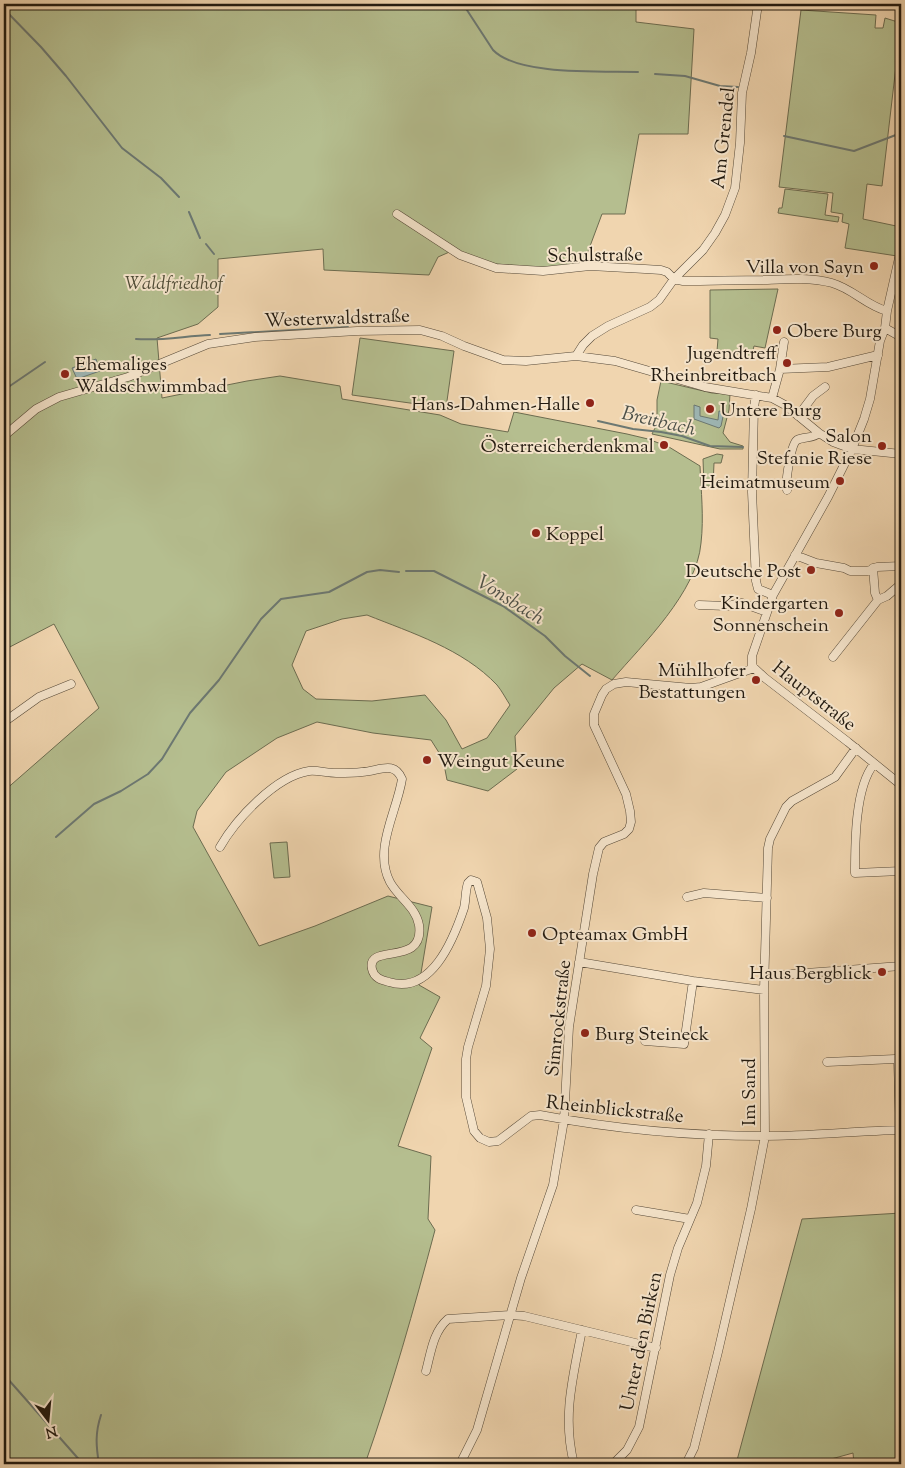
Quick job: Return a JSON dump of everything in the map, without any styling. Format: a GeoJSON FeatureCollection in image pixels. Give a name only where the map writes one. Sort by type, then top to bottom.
{"type":"FeatureCollection","features":[{"type":"Feature","properties":{"kind":"street","name":"Am Grendel"},"geometry":{"type":"LineString","coordinates":[[576,356],[592,336],[608,326],[650,307],[658,300],[674,278],[703,250],[715,233],[731,202],[735,188],[740,142],[742,93],[752,53],[758,4]]}},
{"type":"Feature","properties":{"kind":"street","name":"Schulstraße"},"geometry":{"type":"LineString","coordinates":[[397,214],[460,255],[496,268],[542,271],[590,266],[661,270],[683,281],[817,280],[840,286],[857,294],[876,307],[887,311]]}},
{"type":"Feature","properties":{"kind":"street","name":"Hauptstraße"},"geometry":{"type":"LineString","coordinates":[[901,249],[885,328],[877,356],[870,399],[864,419],[852,449],[828,497],[773,595],[752,656],[752,666],[765,678],[856,748],[901,786]]}},
{"type":"Feature","properties":{"kind":"street"},"geometry":{"type":"LineString","coordinates":[[885,328],[901,337]]}},
{"type":"Feature","properties":{"kind":"street","name":"Westerwaldstraße"},"geometry":{"type":"LineString","coordinates":[[4,436],[36,409],[59,397],[128,378],[208,344],[255,337],[357,331],[420,330],[442,336],[503,360],[526,361],[576,356],[615,361],[705,387],[772,398],[785,405],[819,433],[834,442],[852,449],[901,454]]}},
{"type":"Feature","properties":{"kind":"street"},"geometry":{"type":"LineString","coordinates":[[772,398],[780,369],[784,342]]}},
{"type":"Feature","properties":{"kind":"street"},"geometry":{"type":"LineString","coordinates":[[780,369],[828,367],[877,356]]}},
{"type":"Feature","properties":{"kind":"street"},"geometry":{"type":"LineString","coordinates":[[798,416],[814,396],[825,387]]}},
{"type":"Feature","properties":{"kind":"street"},"geometry":{"type":"LineString","coordinates":[[756,395],[754,407],[752,492],[756,581],[758,589],[773,595]]}},
{"type":"Feature","properties":{"kind":"street"},"geometry":{"type":"LineString","coordinates":[[787,490],[786,480],[794,444],[798,440],[816,437],[819,433]]}},
{"type":"Feature","properties":{"kind":"street"},"geometry":{"type":"LineString","coordinates":[[795,555],[816,563],[844,568],[850,571],[868,571],[873,568],[901,566]]}},
{"type":"Feature","properties":{"kind":"street"},"geometry":{"type":"LineString","coordinates":[[873,568],[875,593],[878,600]]}},
{"type":"Feature","properties":{"kind":"street"},"geometry":{"type":"LineString","coordinates":[[833,657],[878,600],[887,596],[901,584]]}},
{"type":"Feature","properties":{"kind":"street"},"geometry":{"type":"LineString","coordinates":[[699,605],[727,606],[742,603],[767,612]]}},
{"type":"Feature","properties":{"kind":"street","name":"Simrockstraße"},"geometry":{"type":"LineString","coordinates":[[460,1464],[477,1430],[521,1278],[553,1185],[564,1120],[569,1027],[578,962],[599,848],[606,842],[618,838],[629,829],[630,811],[626,794],[594,725],[594,714],[606,689],[619,682],[690,688],[701,687],[754,668]]}},
{"type":"Feature","properties":{"kind":"street"},"geometry":{"type":"LineString","coordinates":[[4,722],[39,697],[71,684]]}},
{"type":"Feature","properties":{"kind":"street","name":"Im Sand"},"geometry":{"type":"LineString","coordinates":[[686,1464],[694,1448],[718,1352],[751,1209],[765,1136],[764,990],[768,848],[770,839],[786,807],[792,801],[835,777],[856,748]]}},
{"type":"Feature","properties":{"kind":"street"},"geometry":{"type":"LineString","coordinates":[[874,764],[865,778],[855,841],[855,873],[901,871]]}},
{"type":"Feature","properties":{"kind":"street","name":"Rheinblickstraße"},"geometry":{"type":"LineString","coordinates":[[220,847],[236,824],[258,800],[297,774],[310,771],[335,773],[363,772],[392,767],[397,770],[402,779],[398,802],[389,826],[383,858],[390,882],[416,915],[419,926],[419,939],[415,946],[408,951],[380,956],[374,959],[372,965],[374,974],[378,979],[396,984],[416,982],[428,974],[446,951],[464,907],[468,882],[470,880],[477,882],[487,918],[490,950],[486,986],[466,1059],[466,1097],[474,1131],[480,1138],[489,1142],[498,1141],[531,1116],[540,1115],[612,1127],[709,1134],[765,1136],[901,1130]]}},
{"type":"Feature","properties":{"kind":"street"},"geometry":{"type":"LineString","coordinates":[[687,897],[704,894],[767,898]]}},
{"type":"Feature","properties":{"kind":"street"},"geometry":{"type":"LineString","coordinates":[[578,962],[693,981],[764,990]]}},
{"type":"Feature","properties":{"kind":"street"},"geometry":{"type":"LineString","coordinates":[[765,976],[901,966]]}},
{"type":"Feature","properties":{"kind":"street"},"geometry":{"type":"LineString","coordinates":[[645,1042],[684,1044],[693,981]]}},
{"type":"Feature","properties":{"kind":"street"},"geometry":{"type":"LineString","coordinates":[[827,1062],[895,1059],[898,1061],[901,1130]]}},
{"type":"Feature","properties":{"kind":"street","name":"Unter den Birken"},"geometry":{"type":"LineString","coordinates":[[613,1464],[627,1450],[639,1427],[673,1266],[696,1203],[706,1166],[709,1134]]}},
{"type":"Feature","properties":{"kind":"street"},"geometry":{"type":"LineString","coordinates":[[636,1210],[690,1219]]}},
{"type":"Feature","properties":{"kind":"street"},"geometry":{"type":"LineString","coordinates":[[426,1371],[436,1333],[440,1326],[448,1319],[524,1316],[656,1348]]}},
{"type":"Feature","properties":{"kind":"street"},"geometry":{"type":"LineString","coordinates":[[574,1464],[568,1414],[582,1330]]}},
{"type":"Feature","properties":{"kind":"green space","name":"Waldfriedhof"},"geometry":{"type":"Polygon","coordinates":[[[4,4],[636,4],[636,22],[694,29],[688,134],[639,134],[625,214],[602,214],[583,265],[544,268],[495,264],[454,250],[438,257],[429,275],[324,270],[323,249],[218,259],[218,307],[198,324],[157,338],[162,398],[280,376],[340,386],[342,399],[440,415],[461,424],[508,432],[514,412],[627,434],[669,447],[700,466],[701,543],[690,580],[679,598],[653,634],[612,680],[582,664],[554,688],[515,736],[517,769],[488,791],[447,780],[443,759],[431,740],[373,733],[317,722],[277,738],[226,772],[197,811],[193,827],[259,946],[315,926],[388,896],[432,907],[419,985],[440,997],[420,1038],[432,1048],[398,1146],[431,1156],[428,1219],[435,1230],[402,1348],[365,1464],[4,1464],[4,791],[99,708],[54,624],[4,650],[4,4]],[[367,615],[342,619],[306,631],[292,665],[303,689],[316,699],[372,701],[425,695],[446,720],[462,749],[487,738],[510,705],[497,685],[469,661],[453,652],[436,643],[367,615]]]}},
{"type":"Feature","properties":{"kind":"green space"},"geometry":{"type":"Polygon","coordinates":[[[801,10],[876,15],[875,28],[883,28],[885,18],[901,23],[882,186],[867,184],[863,219],[901,227],[897,256],[845,248],[849,224],[842,222],[843,214],[831,212],[833,193],[779,187],[801,10]]]}},
{"type":"Feature","properties":{"kind":"green space"},"geometry":{"type":"Polygon","coordinates":[[[785,189],[828,194],[825,215],[839,217],[838,222],[778,213],[779,208],[782,208],[785,189]]]}},
{"type":"Feature","properties":{"kind":"green space"},"geometry":{"type":"Polygon","coordinates":[[[778,289],[765,348],[754,346],[751,358],[732,352],[717,351],[718,339],[710,338],[710,290],[778,289]]]}},
{"type":"Feature","properties":{"kind":"green space"},"geometry":{"type":"Polygon","coordinates":[[[360,338],[454,351],[446,408],[352,395],[360,338]]]}},
{"type":"Feature","properties":{"kind":"green space"},"geometry":{"type":"Polygon","coordinates":[[[661,381],[712,393],[730,394],[729,410],[723,433],[730,442],[743,446],[743,449],[720,449],[652,434],[657,424],[657,400],[661,381]]]}},
{"type":"Feature","properties":{"kind":"green space"},"geometry":{"type":"Polygon","coordinates":[[[717,454],[723,455],[721,463],[714,463],[713,486],[704,486],[703,459],[717,454]]]}},
{"type":"Feature","properties":{"kind":"green space"},"geometry":{"type":"Polygon","coordinates":[[[287,842],[290,877],[274,878],[270,843],[287,842]]]}},
{"type":"Feature","properties":{"kind":"green space"},"geometry":{"type":"Polygon","coordinates":[[[901,1213],[901,1464],[854,1464],[853,1453],[824,1461],[824,1464],[736,1464],[802,1219],[901,1213]]]}},
{"type":"Feature","properties":{"kind":"water"},"geometry":{"type":"Polygon","coordinates":[[[96,359],[100,371],[77,379],[72,368],[96,359]]]}},
{"type":"Feature","properties":{"kind":"water"},"geometry":{"type":"Polygon","coordinates":[[[694,405],[700,407],[700,416],[718,420],[719,411],[724,412],[721,426],[719,428],[694,419],[694,405]]]}},
{"type":"Feature","properties":{"kind":"waterway"},"geometry":{"type":"LineString","coordinates":[[463,4],[493,50],[505,58],[540,68],[638,72]]}},
{"type":"Feature","properties":{"kind":"waterway"},"geometry":{"type":"LineString","coordinates":[[4,9],[66,76],[122,148],[161,178],[179,197]]}},
{"type":"Feature","properties":{"kind":"waterway"},"geometry":{"type":"LineString","coordinates":[[655,74],[685,76],[720,86],[738,87]]}},
{"type":"Feature","properties":{"kind":"waterway"},"geometry":{"type":"LineString","coordinates":[[784,136],[854,151],[901,133]]}},
{"type":"Feature","properties":{"kind":"waterway"},"geometry":{"type":"LineString","coordinates":[[189,212],[200,238]]}},
{"type":"Feature","properties":{"kind":"waterway"},"geometry":{"type":"LineString","coordinates":[[206,244],[214,254]]}},
{"type":"Feature","properties":{"kind":"waterway","name":"Breitbach"},"geometry":{"type":"LineString","coordinates":[[220,334],[348,327]]}},
{"type":"Feature","properties":{"kind":"waterway","name":"Breitbach"},"geometry":{"type":"LineString","coordinates":[[136,339],[164,339],[210,335]]}},
{"type":"Feature","properties":{"kind":"waterway","name":"Breitbach"},"geometry":{"type":"LineString","coordinates":[[4,390],[45,362]]}},
{"type":"Feature","properties":{"kind":"waterway","name":"Breitbach"},"geometry":{"type":"LineString","coordinates":[[598,421],[633,429],[682,436],[710,446],[743,447]]}},
{"type":"Feature","properties":{"kind":"waterway"},"geometry":{"type":"LineString","coordinates":[[56,837],[94,804],[121,791],[148,774],[162,759],[190,713],[219,680],[261,619],[281,599],[329,592],[367,572],[380,570],[399,572]]}},
{"type":"Feature","properties":{"kind":"waterway","name":"Vonsbach"},"geometry":{"type":"LineString","coordinates":[[406,571],[434,571],[503,606],[545,636],[565,656],[590,676]]}},
{"type":"Feature","properties":{"kind":"waterway"},"geometry":{"type":"LineString","coordinates":[[4,1371],[7,1378],[83,1464]]}},
{"type":"Feature","properties":{"kind":"waterway"},"geometry":{"type":"LineString","coordinates":[[99,1464],[97,1440],[101,1415]]}},
{"type":"Feature","properties":{"kind":"place","name":"Villa von Sayn"},"geometry":{"type":"Point","coordinates":[874,266]}},
{"type":"Feature","properties":{"kind":"place","name":"Obere Burg"},"geometry":{"type":"Point","coordinates":[777,330]}},
{"type":"Feature","properties":{"kind":"place","name":"Jugendtreff Rheinbreitbach"},"geometry":{"type":"Point","coordinates":[787,363]}},
{"type":"Feature","properties":{"kind":"place","name":"Ehemaliges Waldschwimmbad"},"geometry":{"type":"Point","coordinates":[65,374]}},
{"type":"Feature","properties":{"kind":"place","name":"Hans-Dahmen-Halle"},"geometry":{"type":"Point","coordinates":[590,403]}},
{"type":"Feature","properties":{"kind":"place","name":"Untere Burg"},"geometry":{"type":"Point","coordinates":[710,409]}},
{"type":"Feature","properties":{"kind":"place","name":"Österreicherdenkmal"},"geometry":{"type":"Point","coordinates":[664,445]}},
{"type":"Feature","properties":{"kind":"place","name":"Salon Stefanie Riese"},"geometry":{"type":"Point","coordinates":[882,446]}},
{"type":"Feature","properties":{"kind":"place","name":"Heimatmuseum"},"geometry":{"type":"Point","coordinates":[840,481]}},
{"type":"Feature","properties":{"kind":"place","name":"Koppel"},"geometry":{"type":"Point","coordinates":[536,533]}},
{"type":"Feature","properties":{"kind":"place","name":"Deutsche Post"},"geometry":{"type":"Point","coordinates":[811,570]}},
{"type":"Feature","properties":{"kind":"place","name":"Kindergarten Sonnenschein"},"geometry":{"type":"Point","coordinates":[839,613]}},
{"type":"Feature","properties":{"kind":"place","name":"Mühlhofer Bestattungen"},"geometry":{"type":"Point","coordinates":[756,680]}},
{"type":"Feature","properties":{"kind":"place","name":"Weingut Keune"},"geometry":{"type":"Point","coordinates":[427,760]}},
{"type":"Feature","properties":{"kind":"place","name":"Opteamax GmbH"},"geometry":{"type":"Point","coordinates":[532,933]}},
{"type":"Feature","properties":{"kind":"place","name":"Haus Bergblick"},"geometry":{"type":"Point","coordinates":[882,972]}},
{"type":"Feature","properties":{"kind":"place","name":"Burg Steineck"},"geometry":{"type":"Point","coordinates":[585,1033]}}]}
